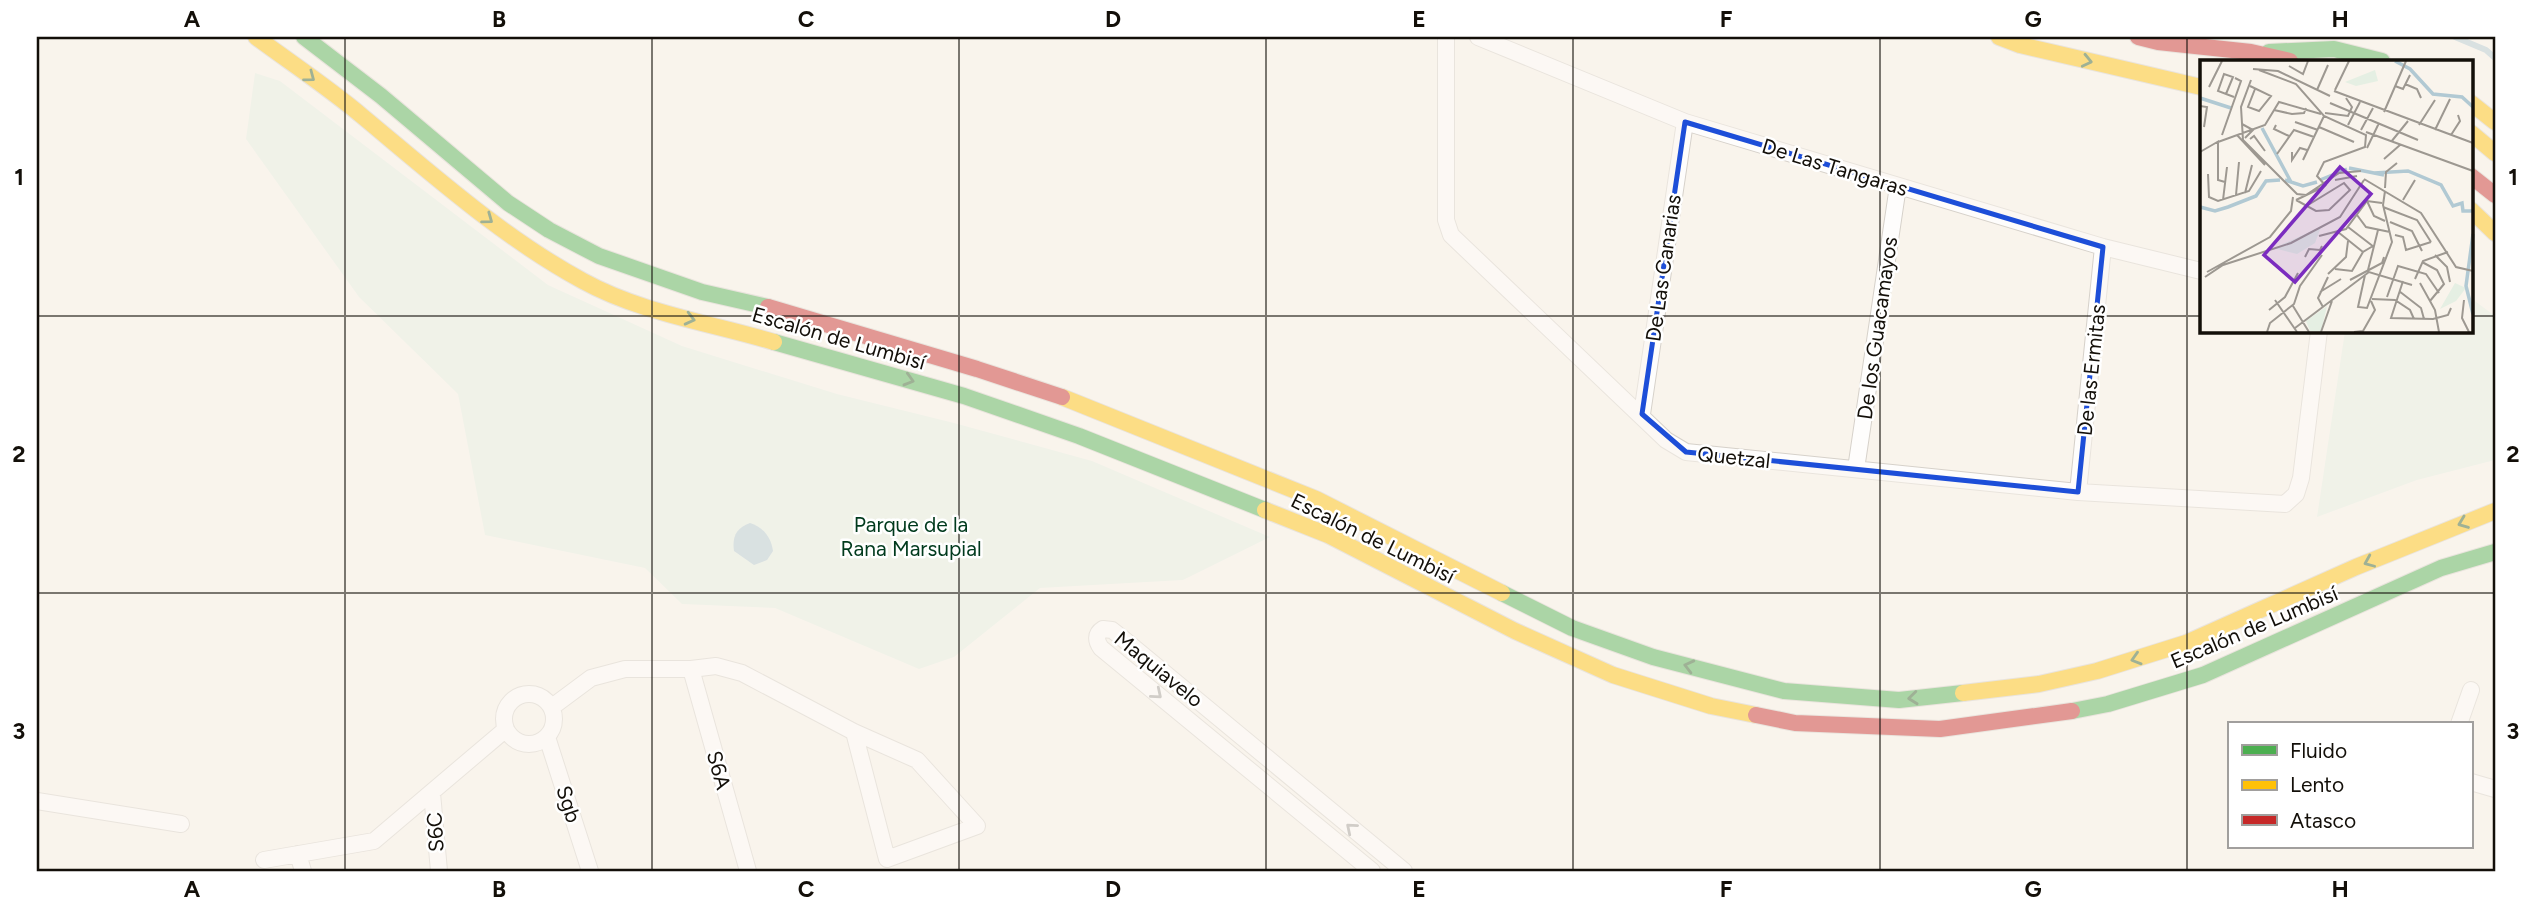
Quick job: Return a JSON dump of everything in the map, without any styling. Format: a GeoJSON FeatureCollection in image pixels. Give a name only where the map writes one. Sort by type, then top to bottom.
{"type":"FeatureCollection","features":[{"type":"Feature","properties":{"kind":"main road","name":"Escalón de Lumbisí"},"geometry":{"type":"LineString","coordinates":[[256,37],[360,114],[447,189],[537,253],[584,282],[638,304],[964,396],[1079,436],[1328,535],[1515,631],[1614,675],[1711,706],[1795,723],[1893,729],[1940,729],[2065,713],[2108,704],[2203,675],[2441,568],[2495,552]]}},
{"type":"Feature","properties":{"kind":"main road","name":"Escalón de Lumbisí"},"geometry":{"type":"LineString","coordinates":[[304,37],[391,105],[508,203],[549,230],[598,256],[702,292],[749,301],[977,369],[1088,406],[1316,499],[1572,628],[1653,657],[1784,691],[1899,699],[2039,684],[2097,671],[2186,643],[2356,567],[2495,511]]}},
{"type":"Feature","properties":{"kind":"main road"},"geometry":{"type":"LineString","coordinates":[[1998,37],[2020,45],[2200,87]]}},
{"type":"Feature","properties":{"kind":"main road"},"geometry":{"type":"LineString","coordinates":[[2138,37],[2158,42],[2251,52],[2286,60]]}},
{"type":"Feature","properties":{"kind":"main road"},"geometry":{"type":"LineString","coordinates":[[2251,52],[2334,49],[2378,60]]}},
{"type":"Feature","properties":{"kind":"main road"},"geometry":{"type":"LineString","coordinates":[[2472,104],[2495,122]]}},
{"type":"Feature","properties":{"kind":"main road"},"geometry":{"type":"LineString","coordinates":[[2472,134],[2495,153]]}},
{"type":"Feature","properties":{"kind":"main road"},"geometry":{"type":"LineString","coordinates":[[2472,177],[2495,195]]}},
{"type":"Feature","properties":{"kind":"main road"},"geometry":{"type":"LineString","coordinates":[[2472,211],[2495,233]]}},
{"type":"Feature","properties":{"kind":"street","name":"Quetzal"},"geometry":{"type":"LineString","coordinates":[[1446,37],[1446,220],[1451,235],[1666,439],[1686,452],[2078,492],[2285,504],[2296,494],[2301,478],[2319,332]]}},
{"type":"Feature","properties":{"kind":"street","name":"De Las Tangaras"},"geometry":{"type":"LineString","coordinates":[[1478,37],[1685,121],[2103,247],[2200,271]]}},
{"type":"Feature","properties":{"kind":"street","name":"De Las Canarias"},"geometry":{"type":"LineString","coordinates":[[1642,414],[1685,121]]}},
{"type":"Feature","properties":{"kind":"street","name":"De los Guacamayos"},"geometry":{"type":"LineString","coordinates":[[1856,469],[1898,186]]}},
{"type":"Feature","properties":{"kind":"street","name":"De las Ermitas"},"geometry":{"type":"LineString","coordinates":[[2078,492],[2103,247]]}},
{"type":"Feature","properties":{"kind":"street","name":"Maquiavelo"},"geometry":{"type":"LineString","coordinates":[[1372,871],[1101,648],[1097,640],[1098,633],[1109,629],[1121,637],[1404,871]]}},
{"type":"Feature","properties":{"kind":"street"},"geometry":{"type":"LineString","coordinates":[[552,707],[591,678],[625,669],[691,669],[716,666],[742,673],[854,732],[916,760],[977,826],[887,859],[854,732]]}},
{"type":"Feature","properties":{"kind":"street","name":"S6A"},"geometry":{"type":"LineString","coordinates":[[691,669],[748,871]]}},
{"type":"Feature","properties":{"kind":"street"},"geometry":{"type":"LineString","coordinates":[[2460,722],[2471,690]]}},
{"type":"Feature","properties":{"kind":"street"},"geometry":{"type":"LineString","coordinates":[[531,693],[546,700],[552,707],[555,723],[547,737],[540,742],[524,744],[516,741],[506,729],[505,712],[514,698],[531,693]]}},
{"type":"Feature","properties":{"kind":"street"},"geometry":{"type":"LineString","coordinates":[[264,860],[374,841],[506,729]]}},
{"type":"Feature","properties":{"kind":"street","name":"Sgb"},"geometry":{"type":"LineString","coordinates":[[547,737],[590,871]]}},
{"type":"Feature","properties":{"kind":"street"},"geometry":{"type":"LineString","coordinates":[[2472,782],[2495,789]]}},
{"type":"Feature","properties":{"kind":"street","name":"S6C"},"geometry":{"type":"LineString","coordinates":[[432,793],[439,871]]}},
{"type":"Feature","properties":{"kind":"street"},"geometry":{"type":"LineString","coordinates":[[37,801],[181,824]]}},
{"type":"Feature","properties":{"kind":"street"},"geometry":{"type":"LineString","coordinates":[[298,854],[303,871]]}},
{"type":"Feature","properties":{"kind":"highlighted area"},"geometry":{"type":"Polygon","coordinates":[[[1685,122],[2103,247],[2078,492],[1686,452],[1642,414],[1685,122]]]}},
{"type":"Feature","properties":{"kind":"green space","name":"Parque de la Rana Marsupial"},"geometry":{"type":"Polygon","coordinates":[[[255,73],[280,81],[548,285],[682,346],[837,394],[1092,461],[1270,537],[1183,580],[1040,588],[954,657],[919,669],[775,608],[682,604],[645,568],[485,535],[458,394],[359,297],[246,139],[255,73]]]}},
{"type":"Feature","properties":{"kind":"green space"},"geometry":{"type":"Polygon","coordinates":[[[2472,299],[2495,316],[2495,460],[2417,480],[2317,517],[2345,332],[2472,332],[2472,299]]]}},
{"type":"Feature","properties":{"kind":"water"},"geometry":{"type":"Polygon","coordinates":[[[750,523],[766,533],[773,551],[767,560],[754,565],[734,551],[736,534],[750,523]]]}},
{"type":"Feature","properties":{"kind":"waterway"},"geometry":{"type":"LineString","coordinates":[[2455,37],[2486,50],[2495,58]]}},
{"type":"Feature","properties":{"kind":"traffic: fast"},"geometry":{"type":"LineString","coordinates":[[304,37],[381,96],[508,203],[549,230],[599,256],[702,292],[768,307]]}},
{"type":"Feature","properties":{"kind":"traffic: fast"},"geometry":{"type":"LineString","coordinates":[[2269,52],[2334,49],[2378,60]]}},
{"type":"Feature","properties":{"kind":"traffic: fast"},"geometry":{"type":"LineString","coordinates":[[774,342],[964,396],[1079,436],[1265,510]]}},
{"type":"Feature","properties":{"kind":"traffic: fast"},"geometry":{"type":"LineString","coordinates":[[2072,711],[2108,704],[2203,675],[2441,568],[2495,552]]}},
{"type":"Feature","properties":{"kind":"traffic: fast"},"geometry":{"type":"LineString","coordinates":[[1502,593],[1572,628],[1653,657],[1784,691],[1899,700],[1963,693]]}},
{"type":"Feature","properties":{"kind":"traffic: slow"},"geometry":{"type":"LineString","coordinates":[[256,37],[349,106],[496,225],[553,264],[605,292],[628,301],[774,342]]}},
{"type":"Feature","properties":{"kind":"traffic: slow"},"geometry":{"type":"LineString","coordinates":[[1999,37],[2020,45],[2200,87]]}},
{"type":"Feature","properties":{"kind":"traffic: slow"},"geometry":{"type":"LineString","coordinates":[[2472,104],[2495,122]]}},
{"type":"Feature","properties":{"kind":"traffic: slow"},"geometry":{"type":"LineString","coordinates":[[2472,134],[2495,153]]}},
{"type":"Feature","properties":{"kind":"traffic: slow"},"geometry":{"type":"LineString","coordinates":[[2472,211],[2495,233]]}},
{"type":"Feature","properties":{"kind":"traffic: slow"},"geometry":{"type":"LineString","coordinates":[[1062,397],[1316,499],[1502,593]]}},
{"type":"Feature","properties":{"kind":"traffic: slow"},"geometry":{"type":"LineString","coordinates":[[1265,510],[1328,535],[1515,631],[1613,675],[1711,706],[1756,715]]}},
{"type":"Feature","properties":{"kind":"traffic: slow"},"geometry":{"type":"LineString","coordinates":[[1963,693],[2039,684],[2097,671],[2186,643],[2356,567],[2495,511]]}},
{"type":"Feature","properties":{"kind":"traffic: jam"},"geometry":{"type":"LineString","coordinates":[[2138,37],[2158,42],[2251,52],[2286,60]]}},
{"type":"Feature","properties":{"kind":"traffic: jam"},"geometry":{"type":"LineString","coordinates":[[2472,177],[2495,195]]}},
{"type":"Feature","properties":{"kind":"traffic: jam"},"geometry":{"type":"LineString","coordinates":[[768,307],[1062,397]]}},
{"type":"Feature","properties":{"kind":"traffic: jam"},"geometry":{"type":"LineString","coordinates":[[1756,715],[1795,723],[1940,729],[2072,711]]}}]}
